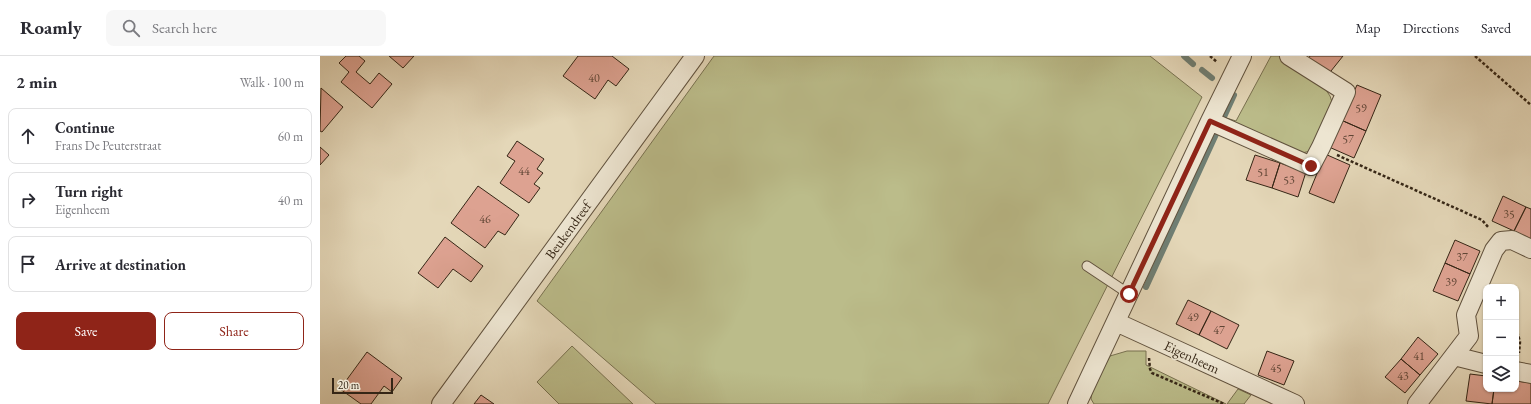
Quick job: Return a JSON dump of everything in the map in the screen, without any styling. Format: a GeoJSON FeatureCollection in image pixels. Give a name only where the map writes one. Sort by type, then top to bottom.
{"type":"FeatureCollection","features":[{"type":"Feature","properties":{"kind":"street","name":"Beukendreef"},"geometry":{"type":"LineString","coordinates":[[441,404],[695,56]]}},
{"type":"Feature","properties":{"kind":"street"},"geometry":{"type":"LineString","coordinates":[[1077,404],[1242,56]]}},
{"type":"Feature","properties":{"kind":"street"},"geometry":{"type":"LineString","coordinates":[[1210,121],[1311,166],[1346,92],[1289,56]]}},
{"type":"Feature","properties":{"kind":"street"},"geometry":{"type":"LineString","coordinates":[[1417,404],[1469,336],[1466,316],[1494,250],[1501,241],[1512,240],[1531,249]]}},
{"type":"Feature","properties":{"kind":"street","name":"Eigenheem"},"geometry":{"type":"LineString","coordinates":[[1116,322],[1262,398],[1295,404]]}},
{"type":"Feature","properties":{"kind":"street"},"geometry":{"type":"LineString","coordinates":[[1454,356],[1483,363]]}},
{"type":"Feature","properties":{"kind":"street"},"geometry":{"type":"LineString","coordinates":[[1519,372],[1531,374]]}},
{"type":"Feature","properties":{"kind":"lane"},"geometry":{"type":"LineString","coordinates":[[1087,266],[1129,294]]}},
{"type":"Feature","properties":{"kind":"path"},"geometry":{"type":"LineString","coordinates":[[1475,56],[1531,105]]}},
{"type":"Feature","properties":{"kind":"path"},"geometry":{"type":"LineString","coordinates":[[1321,147],[1482,220],[1501,241]]}},
{"type":"Feature","properties":{"kind":"path"},"geometry":{"type":"LineString","coordinates":[[1147,337],[1150,369],[1152,373],[1224,404]]}},
{"type":"Feature","properties":{"kind":"path"},"geometry":{"type":"LineString","coordinates":[[1519,338],[1519,356]]}},
{"type":"Feature","properties":{"kind":"green space"},"geometry":{"type":"Polygon","coordinates":[[[714,56],[1150,56],[1202,97],[1048,404],[656,404],[537,301],[714,56]]]}},
{"type":"Feature","properties":{"kind":"green space"},"geometry":{"type":"Polygon","coordinates":[[[1271,56],[1280,56],[1322,84],[1330,96],[1333,105],[1310,151],[1302,153],[1220,116],[1236,121],[1271,56]]]}},
{"type":"Feature","properties":{"kind":"green space"},"geometry":{"type":"Polygon","coordinates":[[[572,346],[633,404],[559,404],[537,382],[572,346]]]}},
{"type":"Feature","properties":{"kind":"green space"},"geometry":{"type":"Polygon","coordinates":[[[1127,351],[1146,351],[1146,365],[1226,404],[1094,404],[1091,399],[1092,391],[1110,356],[1127,351]]]}},
{"type":"Feature","properties":{"kind":"green space"},"geometry":{"type":"Polygon","coordinates":[[[1238,389],[1251,395],[1244,404],[1227,404],[1238,389]]]}},
{"type":"Feature","properties":{"kind":"building"},"geometry":{"type":"Polygon","coordinates":[[[346,56],[359,56],[365,61],[356,72],[370,84],[379,73],[392,84],[372,108],[341,82],[349,72],[339,63],[346,56]]]}},
{"type":"Feature","properties":{"kind":"building"},"geometry":{"type":"Polygon","coordinates":[[[389,56],[414,56],[403,68],[389,56]]]}},
{"type":"Feature","properties":{"kind":"building"},"geometry":{"type":"Polygon","coordinates":[[[578,56],[612,56],[629,69],[616,86],[608,80],[595,99],[563,76],[578,56]]]}},
{"type":"Feature","properties":{"kind":"building"},"geometry":{"type":"Polygon","coordinates":[[[1310,56],[1343,56],[1327,76],[1307,60],[1310,56]]]}},
{"type":"Feature","properties":{"kind":"building"},"geometry":{"type":"Polygon","coordinates":[[[1357,85],[1381,95],[1366,131],[1341,120],[1357,85]]]}},
{"type":"Feature","properties":{"kind":"building"},"geometry":{"type":"Polygon","coordinates":[[[321,88],[343,107],[322,132],[320,131],[321,88]]]}},
{"type":"Feature","properties":{"kind":"building"},"geometry":{"type":"Polygon","coordinates":[[[1341,120],[1366,131],[1354,158],[1329,147],[1341,120]]]}},
{"type":"Feature","properties":{"kind":"building"},"geometry":{"type":"Polygon","coordinates":[[[517,141],[544,159],[537,169],[543,173],[534,184],[540,188],[529,203],[500,183],[515,161],[507,156],[517,141]]]}},
{"type":"Feature","properties":{"kind":"building"},"geometry":{"type":"Polygon","coordinates":[[[320,147],[329,155],[320,165],[320,147]]]}},
{"type":"Feature","properties":{"kind":"building"},"geometry":{"type":"Polygon","coordinates":[[[1325,154],[1350,165],[1334,203],[1309,193],[1325,154]]]}},
{"type":"Feature","properties":{"kind":"building"},"geometry":{"type":"Polygon","coordinates":[[[1255,155],[1280,163],[1272,188],[1246,180],[1255,155]]]}},
{"type":"Feature","properties":{"kind":"building"},"geometry":{"type":"Polygon","coordinates":[[[1280,163],[1306,172],[1298,197],[1272,188],[1280,163]]]}},
{"type":"Feature","properties":{"kind":"building"},"geometry":{"type":"Polygon","coordinates":[[[478,186],[519,215],[505,235],[498,231],[485,248],[451,223],[478,186]]]}},
{"type":"Feature","properties":{"kind":"building"},"geometry":{"type":"Polygon","coordinates":[[[1503,196],[1526,207],[1514,231],[1492,221],[1503,196]]]}},
{"type":"Feature","properties":{"kind":"building"},"geometry":{"type":"Polygon","coordinates":[[[1526,207],[1531,209],[1531,239],[1514,231],[1526,207]]]}},
{"type":"Feature","properties":{"kind":"building"},"geometry":{"type":"Polygon","coordinates":[[[445,237],[483,266],[471,282],[453,269],[438,288],[418,273],[445,237]]]}},
{"type":"Feature","properties":{"kind":"building"},"geometry":{"type":"Polygon","coordinates":[[[1455,240],[1480,251],[1470,274],[1445,263],[1455,240]]]}},
{"type":"Feature","properties":{"kind":"building"},"geometry":{"type":"Polygon","coordinates":[[[1445,263],[1470,274],[1458,301],[1433,291],[1445,263]]]}},
{"type":"Feature","properties":{"kind":"building"},"geometry":{"type":"Polygon","coordinates":[[[1188,300],[1211,311],[1199,335],[1176,324],[1188,300]]]}},
{"type":"Feature","properties":{"kind":"building"},"geometry":{"type":"Polygon","coordinates":[[[1211,311],[1239,325],[1227,349],[1199,335],[1211,311]]]}},
{"type":"Feature","properties":{"kind":"building"},"geometry":{"type":"Polygon","coordinates":[[[1418,337],[1438,354],[1420,375],[1401,359],[1418,337]]]}},
{"type":"Feature","properties":{"kind":"building"},"geometry":{"type":"Polygon","coordinates":[[[1267,351],[1294,361],[1284,385],[1258,375],[1267,351]]]}},
{"type":"Feature","properties":{"kind":"building"},"geometry":{"type":"Polygon","coordinates":[[[367,352],[402,378],[392,392],[384,386],[371,404],[361,404],[340,389],[367,352]]]}},
{"type":"Feature","properties":{"kind":"building"},"geometry":{"type":"Polygon","coordinates":[[[1401,359],[1420,375],[1405,393],[1385,377],[1401,359]]]}},
{"type":"Feature","properties":{"kind":"building"},"geometry":{"type":"Polygon","coordinates":[[[1470,374],[1483,376],[1483,392],[1494,392],[1492,404],[1466,401],[1470,374]]]}},
{"type":"Feature","properties":{"kind":"building"},"geometry":{"type":"Polygon","coordinates":[[[1519,381],[1531,383],[1531,404],[1492,404],[1494,392],[1519,392],[1519,381]]]}},
{"type":"Feature","properties":{"kind":"building"},"geometry":{"type":"Polygon","coordinates":[[[481,395],[494,404],[474,404],[481,395]]]}},
{"type":"Feature","properties":{"kind":"waterway"},"geometry":{"type":"LineString","coordinates":[[1184,56],[1193,64]]}},
{"type":"Feature","properties":{"kind":"waterway"},"geometry":{"type":"LineString","coordinates":[[1202,70],[1212,78]]}},
{"type":"Feature","properties":{"kind":"waterway"},"geometry":{"type":"LineString","coordinates":[[1146,287],[1234,95]]}},
{"type":"Feature","properties":{"kind":"route"},"geometry":{"type":"LineString","coordinates":[[1129,294],[1210,121],[1311,166]]}}]}
